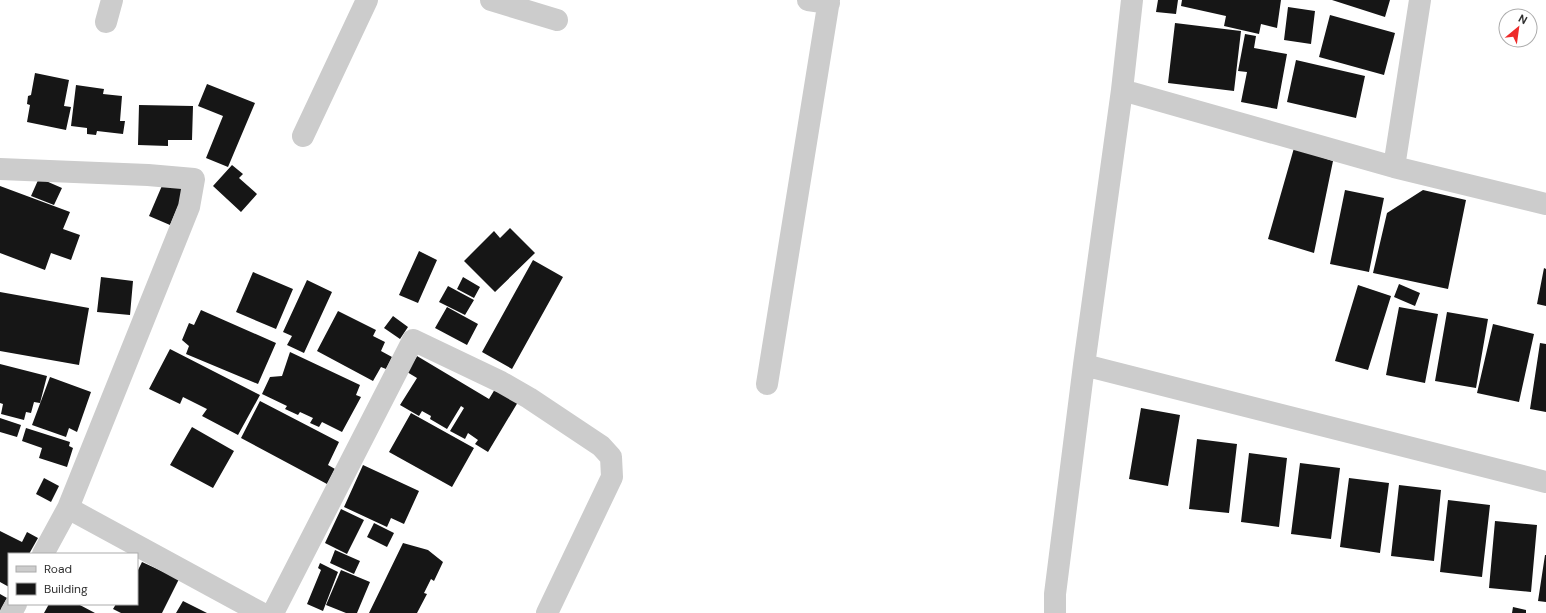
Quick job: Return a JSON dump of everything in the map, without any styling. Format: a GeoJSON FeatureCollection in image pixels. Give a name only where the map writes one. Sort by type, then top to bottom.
{"type":"FeatureCollection","features":[{"type":"Feature","properties":{"kind":"street"},"geometry":{"type":"LineString","coordinates":[[106,22],[112,0]]}},
{"type":"Feature","properties":{"kind":"street"},"geometry":{"type":"LineString","coordinates":[[303,136],[367,0]]}},
{"type":"Feature","properties":{"kind":"street"},"geometry":{"type":"LineString","coordinates":[[491,0],[557,20]]}},
{"type":"Feature","properties":{"kind":"street"},"geometry":{"type":"LineString","coordinates":[[1055,613],[1055,594],[1084,365],[1122,90],[1132,0]]}},
{"type":"Feature","properties":{"kind":"street"},"geometry":{"type":"LineString","coordinates":[[1394,167],[1420,0]]}},
{"type":"Feature","properties":{"kind":"street"},"geometry":{"type":"LineString","coordinates":[[767,384],[822,1]]}},
{"type":"Feature","properties":{"kind":"street"},"geometry":{"type":"LineString","coordinates":[[1122,90],[1394,167],[1546,204]]}},
{"type":"Feature","properties":{"kind":"street"},"geometry":{"type":"LineString","coordinates":[[0,169],[148,175],[194,180],[189,207],[68,508],[44,553]]}},
{"type":"Feature","properties":{"kind":"street"},"geometry":{"type":"LineString","coordinates":[[273,613],[413,340],[501,382],[601,446],[612,457],[612,477],[547,613]]}},
{"type":"Feature","properties":{"kind":"street"},"geometry":{"type":"LineString","coordinates":[[1084,365],[1546,482]]}},
{"type":"Feature","properties":{"kind":"street"},"geometry":{"type":"LineString","coordinates":[[68,508],[261,613]]}},
{"type":"Feature","properties":{"kind":"building"},"geometry":{"type":"Polygon","coordinates":[[[1158,0],[1178,0],[1176,14],[1156,12],[1158,0]]]}},
{"type":"Feature","properties":{"kind":"building"},"geometry":{"type":"Polygon","coordinates":[[[1182,0],[1281,0],[1277,28],[1261,24],[1259,34],[1224,26],[1226,16],[1181,6],[1182,0]]]}},
{"type":"Feature","properties":{"kind":"building"},"geometry":{"type":"Polygon","coordinates":[[[1332,0],[1390,0],[1385,17],[1332,0]]]}},
{"type":"Feature","properties":{"kind":"building"},"geometry":{"type":"Polygon","coordinates":[[[1288,7],[1315,11],[1311,44],[1284,40],[1288,7]]]}},
{"type":"Feature","properties":{"kind":"building"},"geometry":{"type":"Polygon","coordinates":[[[1330,15],[1395,33],[1384,75],[1319,57],[1330,15]]]}},
{"type":"Feature","properties":{"kind":"building"},"geometry":{"type":"Polygon","coordinates":[[[1175,23],[1241,31],[1234,91],[1168,83],[1175,23]]]}},
{"type":"Feature","properties":{"kind":"building"},"geometry":{"type":"Polygon","coordinates":[[[1245,34],[1256,36],[1254,48],[1287,54],[1277,109],[1241,102],[1247,72],[1238,71],[1245,34]]]}},
{"type":"Feature","properties":{"kind":"building"},"geometry":{"type":"Polygon","coordinates":[[[1296,60],[1365,76],[1356,118],[1287,102],[1296,60]]]}},
{"type":"Feature","properties":{"kind":"building"},"geometry":{"type":"Polygon","coordinates":[[[35,73],[69,80],[64,106],[71,107],[66,130],[27,122],[30,105],[27,104],[28,96],[31,95],[35,73]]]}},
{"type":"Feature","properties":{"kind":"building"},"geometry":{"type":"Polygon","coordinates":[[[207,84],[255,103],[228,167],[206,158],[223,116],[198,106],[207,84]]]}},
{"type":"Feature","properties":{"kind":"building"},"geometry":{"type":"Polygon","coordinates":[[[76,85],[104,89],[103,94],[122,96],[120,121],[125,121],[123,134],[97,131],[96,135],[87,134],[87,128],[71,126],[76,85]]]}},
{"type":"Feature","properties":{"kind":"building"},"geometry":{"type":"Polygon","coordinates":[[[139,105],[193,106],[192,140],[168,140],[168,146],[138,145],[139,105]]]}},
{"type":"Feature","properties":{"kind":"building"},"geometry":{"type":"Polygon","coordinates":[[[1294,148],[1333,161],[1314,253],[1268,239],[1294,148]]]}},
{"type":"Feature","properties":{"kind":"building"},"geometry":{"type":"Polygon","coordinates":[[[232,165],[243,174],[239,178],[257,194],[241,212],[213,186],[232,165]]]}},
{"type":"Feature","properties":{"kind":"building"},"geometry":{"type":"Polygon","coordinates":[[[39,178],[62,188],[54,205],[31,196],[39,178]]]}},
{"type":"Feature","properties":{"kind":"building"},"geometry":{"type":"Polygon","coordinates":[[[164,181],[185,190],[170,225],[149,216],[164,181]]]}},
{"type":"Feature","properties":{"kind":"building"},"geometry":{"type":"Polygon","coordinates":[[[0,186],[70,212],[63,229],[80,235],[71,260],[51,253],[45,270],[0,253],[0,186]]]}},
{"type":"Feature","properties":{"kind":"building"},"geometry":{"type":"Polygon","coordinates":[[[1345,190],[1384,198],[1369,272],[1330,264],[1345,190]]]}},
{"type":"Feature","properties":{"kind":"building"},"geometry":{"type":"Polygon","coordinates":[[[1423,190],[1466,200],[1448,289],[1373,273],[1387,213],[1423,190]]]}},
{"type":"Feature","properties":{"kind":"building"},"geometry":{"type":"Polygon","coordinates":[[[510,228],[535,253],[495,292],[464,261],[494,231],[500,238],[510,228]]]}},
{"type":"Feature","properties":{"kind":"building"},"geometry":{"type":"Polygon","coordinates":[[[419,251],[437,260],[418,303],[399,295],[419,251]]]}},
{"type":"Feature","properties":{"kind":"building"},"geometry":{"type":"Polygon","coordinates":[[[533,260],[563,277],[512,369],[482,352],[533,260]]]}},
{"type":"Feature","properties":{"kind":"building"},"geometry":{"type":"Polygon","coordinates":[[[1544,268],[1546,269],[1546,306],[1537,304],[1544,268]]]}},
{"type":"Feature","properties":{"kind":"building"},"geometry":{"type":"Polygon","coordinates":[[[253,272],[293,289],[276,329],[236,312],[253,272]]]}},
{"type":"Feature","properties":{"kind":"building"},"geometry":{"type":"Polygon","coordinates":[[[101,277],[133,281],[130,315],[97,312],[101,277]]]}},
{"type":"Feature","properties":{"kind":"building"},"geometry":{"type":"Polygon","coordinates":[[[463,277],[480,287],[474,298],[457,289],[463,277]]]}},
{"type":"Feature","properties":{"kind":"building"},"geometry":{"type":"Polygon","coordinates":[[[307,280],[332,292],[304,353],[287,345],[292,336],[283,332],[307,280]]]}},
{"type":"Feature","properties":{"kind":"building"},"geometry":{"type":"Polygon","coordinates":[[[1399,284],[1420,293],[1415,306],[1394,297],[1399,284]]]}},
{"type":"Feature","properties":{"kind":"building"},"geometry":{"type":"Polygon","coordinates":[[[1358,285],[1391,296],[1368,370],[1335,361],[1358,285]]]}},
{"type":"Feature","properties":{"kind":"building"},"geometry":{"type":"Polygon","coordinates":[[[448,286],[474,300],[465,315],[439,302],[448,286]]]}},
{"type":"Feature","properties":{"kind":"building"},"geometry":{"type":"Polygon","coordinates":[[[0,292],[89,308],[79,365],[0,351],[0,292]]]}},
{"type":"Feature","properties":{"kind":"building"},"geometry":{"type":"Polygon","coordinates":[[[447,307],[478,324],[467,345],[435,328],[447,307]]]}},
{"type":"Feature","properties":{"kind":"building"},"geometry":{"type":"Polygon","coordinates":[[[1399,307],[1438,314],[1425,383],[1386,375],[1399,307]]]}},
{"type":"Feature","properties":{"kind":"building"},"geometry":{"type":"Polygon","coordinates":[[[201,310],[276,343],[258,384],[186,354],[189,346],[182,340],[189,323],[194,325],[201,310]]]}},
{"type":"Feature","properties":{"kind":"building"},"geometry":{"type":"Polygon","coordinates":[[[338,311],[376,330],[373,336],[385,342],[381,351],[392,357],[386,369],[381,367],[373,381],[317,351],[338,311]]]}},
{"type":"Feature","properties":{"kind":"building"},"geometry":{"type":"Polygon","coordinates":[[[1447,312],[1488,319],[1476,388],[1435,381],[1447,312]]]}},
{"type":"Feature","properties":{"kind":"building"},"geometry":{"type":"Polygon","coordinates":[[[393,316],[408,327],[400,339],[384,328],[393,316]]]}},
{"type":"Feature","properties":{"kind":"building"},"geometry":{"type":"Polygon","coordinates":[[[1493,324],[1534,334],[1519,402],[1477,393],[1493,324]]]}},
{"type":"Feature","properties":{"kind":"building"},"geometry":{"type":"Polygon","coordinates":[[[1540,343],[1546,344],[1546,412],[1530,409],[1540,343]]]}},
{"type":"Feature","properties":{"kind":"building"},"geometry":{"type":"Polygon","coordinates":[[[170,349],[260,395],[238,435],[202,416],[207,409],[183,397],[180,404],[149,389],[170,349]]]}},
{"type":"Feature","properties":{"kind":"building"},"geometry":{"type":"Polygon","coordinates":[[[290,352],[360,385],[356,395],[361,397],[342,432],[322,422],[319,427],[310,423],[313,418],[300,412],[298,415],[285,409],[287,406],[262,394],[270,377],[282,376],[290,352]]]}},
{"type":"Feature","properties":{"kind":"building"},"geometry":{"type":"Polygon","coordinates":[[[417,356],[489,399],[495,389],[518,402],[488,452],[475,444],[478,440],[468,433],[465,439],[450,431],[464,408],[461,406],[447,429],[430,419],[431,416],[422,411],[419,416],[400,405],[417,378],[407,372],[417,356]]]}},
{"type":"Feature","properties":{"kind":"building"},"geometry":{"type":"Polygon","coordinates":[[[0,364],[47,376],[40,403],[34,402],[31,413],[26,412],[24,420],[1,414],[3,404],[0,403],[0,364]]]}},
{"type":"Feature","properties":{"kind":"building"},"geometry":{"type":"Polygon","coordinates":[[[50,377],[91,392],[77,432],[69,428],[66,437],[32,425],[50,377]]]}},
{"type":"Feature","properties":{"kind":"building"},"geometry":{"type":"Polygon","coordinates":[[[260,401],[339,442],[328,465],[335,469],[327,484],[241,438],[260,401]]]}},
{"type":"Feature","properties":{"kind":"building"},"geometry":{"type":"Polygon","coordinates":[[[1141,408],[1180,415],[1168,486],[1129,479],[1141,408]]]}},
{"type":"Feature","properties":{"kind":"building"},"geometry":{"type":"Polygon","coordinates":[[[411,413],[474,448],[452,487],[389,452],[411,413]]]}},
{"type":"Feature","properties":{"kind":"building"},"geometry":{"type":"Polygon","coordinates":[[[0,418],[21,425],[17,437],[0,432],[0,418]]]}},
{"type":"Feature","properties":{"kind":"building"},"geometry":{"type":"Polygon","coordinates":[[[192,427],[234,451],[213,488],[170,465],[192,427]]]}},
{"type":"Feature","properties":{"kind":"building"},"geometry":{"type":"Polygon","coordinates":[[[26,428],[70,442],[69,446],[73,448],[67,467],[39,458],[42,448],[22,441],[26,428]]]}},
{"type":"Feature","properties":{"kind":"building"},"geometry":{"type":"Polygon","coordinates":[[[1197,439],[1237,444],[1229,513],[1189,509],[1197,439]]]}},
{"type":"Feature","properties":{"kind":"building"},"geometry":{"type":"Polygon","coordinates":[[[1249,453],[1287,458],[1279,527],[1241,522],[1249,453]]]}},
{"type":"Feature","properties":{"kind":"building"},"geometry":{"type":"Polygon","coordinates":[[[1300,463],[1340,468],[1331,539],[1291,534],[1300,463]]]}},
{"type":"Feature","properties":{"kind":"building"},"geometry":{"type":"Polygon","coordinates":[[[363,465],[419,491],[404,524],[391,518],[387,527],[344,507],[363,465]]]}},
{"type":"Feature","properties":{"kind":"building"},"geometry":{"type":"Polygon","coordinates":[[[44,478],[59,486],[51,502],[36,494],[44,478]]]}},
{"type":"Feature","properties":{"kind":"building"},"geometry":{"type":"Polygon","coordinates":[[[1349,478],[1389,483],[1380,553],[1340,547],[1349,478]]]}},
{"type":"Feature","properties":{"kind":"building"},"geometry":{"type":"Polygon","coordinates":[[[1399,485],[1441,490],[1434,561],[1391,556],[1399,485]]]}},
{"type":"Feature","properties":{"kind":"building"},"geometry":{"type":"Polygon","coordinates":[[[1448,500],[1490,505],[1482,577],[1440,572],[1448,500]]]}},
{"type":"Feature","properties":{"kind":"building"},"geometry":{"type":"Polygon","coordinates":[[[341,509],[364,520],[347,554],[325,543],[341,509]]]}},
{"type":"Feature","properties":{"kind":"building"},"geometry":{"type":"Polygon","coordinates":[[[1495,521],[1537,525],[1531,592],[1489,588],[1495,521]]]}},
{"type":"Feature","properties":{"kind":"building"},"geometry":{"type":"Polygon","coordinates":[[[374,523],[394,533],[387,547],[367,537],[374,523]]]}},
{"type":"Feature","properties":{"kind":"building"},"geometry":{"type":"Polygon","coordinates":[[[0,531],[22,542],[27,532],[38,538],[30,553],[8,553],[8,586],[0,582],[0,531]]]}},
{"type":"Feature","properties":{"kind":"building"},"geometry":{"type":"Polygon","coordinates":[[[403,543],[428,550],[443,562],[434,581],[431,579],[424,593],[427,594],[417,613],[369,613],[403,543]]]}},
{"type":"Feature","properties":{"kind":"building"},"geometry":{"type":"Polygon","coordinates":[[[335,550],[360,561],[354,574],[330,563],[335,550]]]}},
{"type":"Feature","properties":{"kind":"building"},"geometry":{"type":"Polygon","coordinates":[[[1546,555],[1546,602],[1538,601],[1546,555]]]}},
{"type":"Feature","properties":{"kind":"building"},"geometry":{"type":"Polygon","coordinates":[[[142,562],[179,579],[162,613],[121,613],[113,609],[115,605],[138,605],[138,570],[142,562]]]}},
{"type":"Feature","properties":{"kind":"building"},"geometry":{"type":"Polygon","coordinates":[[[320,563],[338,572],[323,611],[307,604],[321,570],[318,568],[320,563]]]}},
{"type":"Feature","properties":{"kind":"building"},"geometry":{"type":"Polygon","coordinates":[[[341,570],[370,582],[357,613],[346,613],[326,605],[341,570]]]}},
{"type":"Feature","properties":{"kind":"building"},"geometry":{"type":"Polygon","coordinates":[[[0,594],[7,598],[0,611],[0,594]]]}},
{"type":"Feature","properties":{"kind":"building"},"geometry":{"type":"Polygon","coordinates":[[[183,601],[207,613],[176,613],[183,601]]]}},
{"type":"Feature","properties":{"kind":"building"},"geometry":{"type":"Polygon","coordinates":[[[48,605],[80,605],[95,613],[44,613],[48,605]]]}},
{"type":"Feature","properties":{"kind":"building"},"geometry":{"type":"Polygon","coordinates":[[[1513,607],[1526,610],[1526,613],[1512,613],[1513,607]]]}}]}
